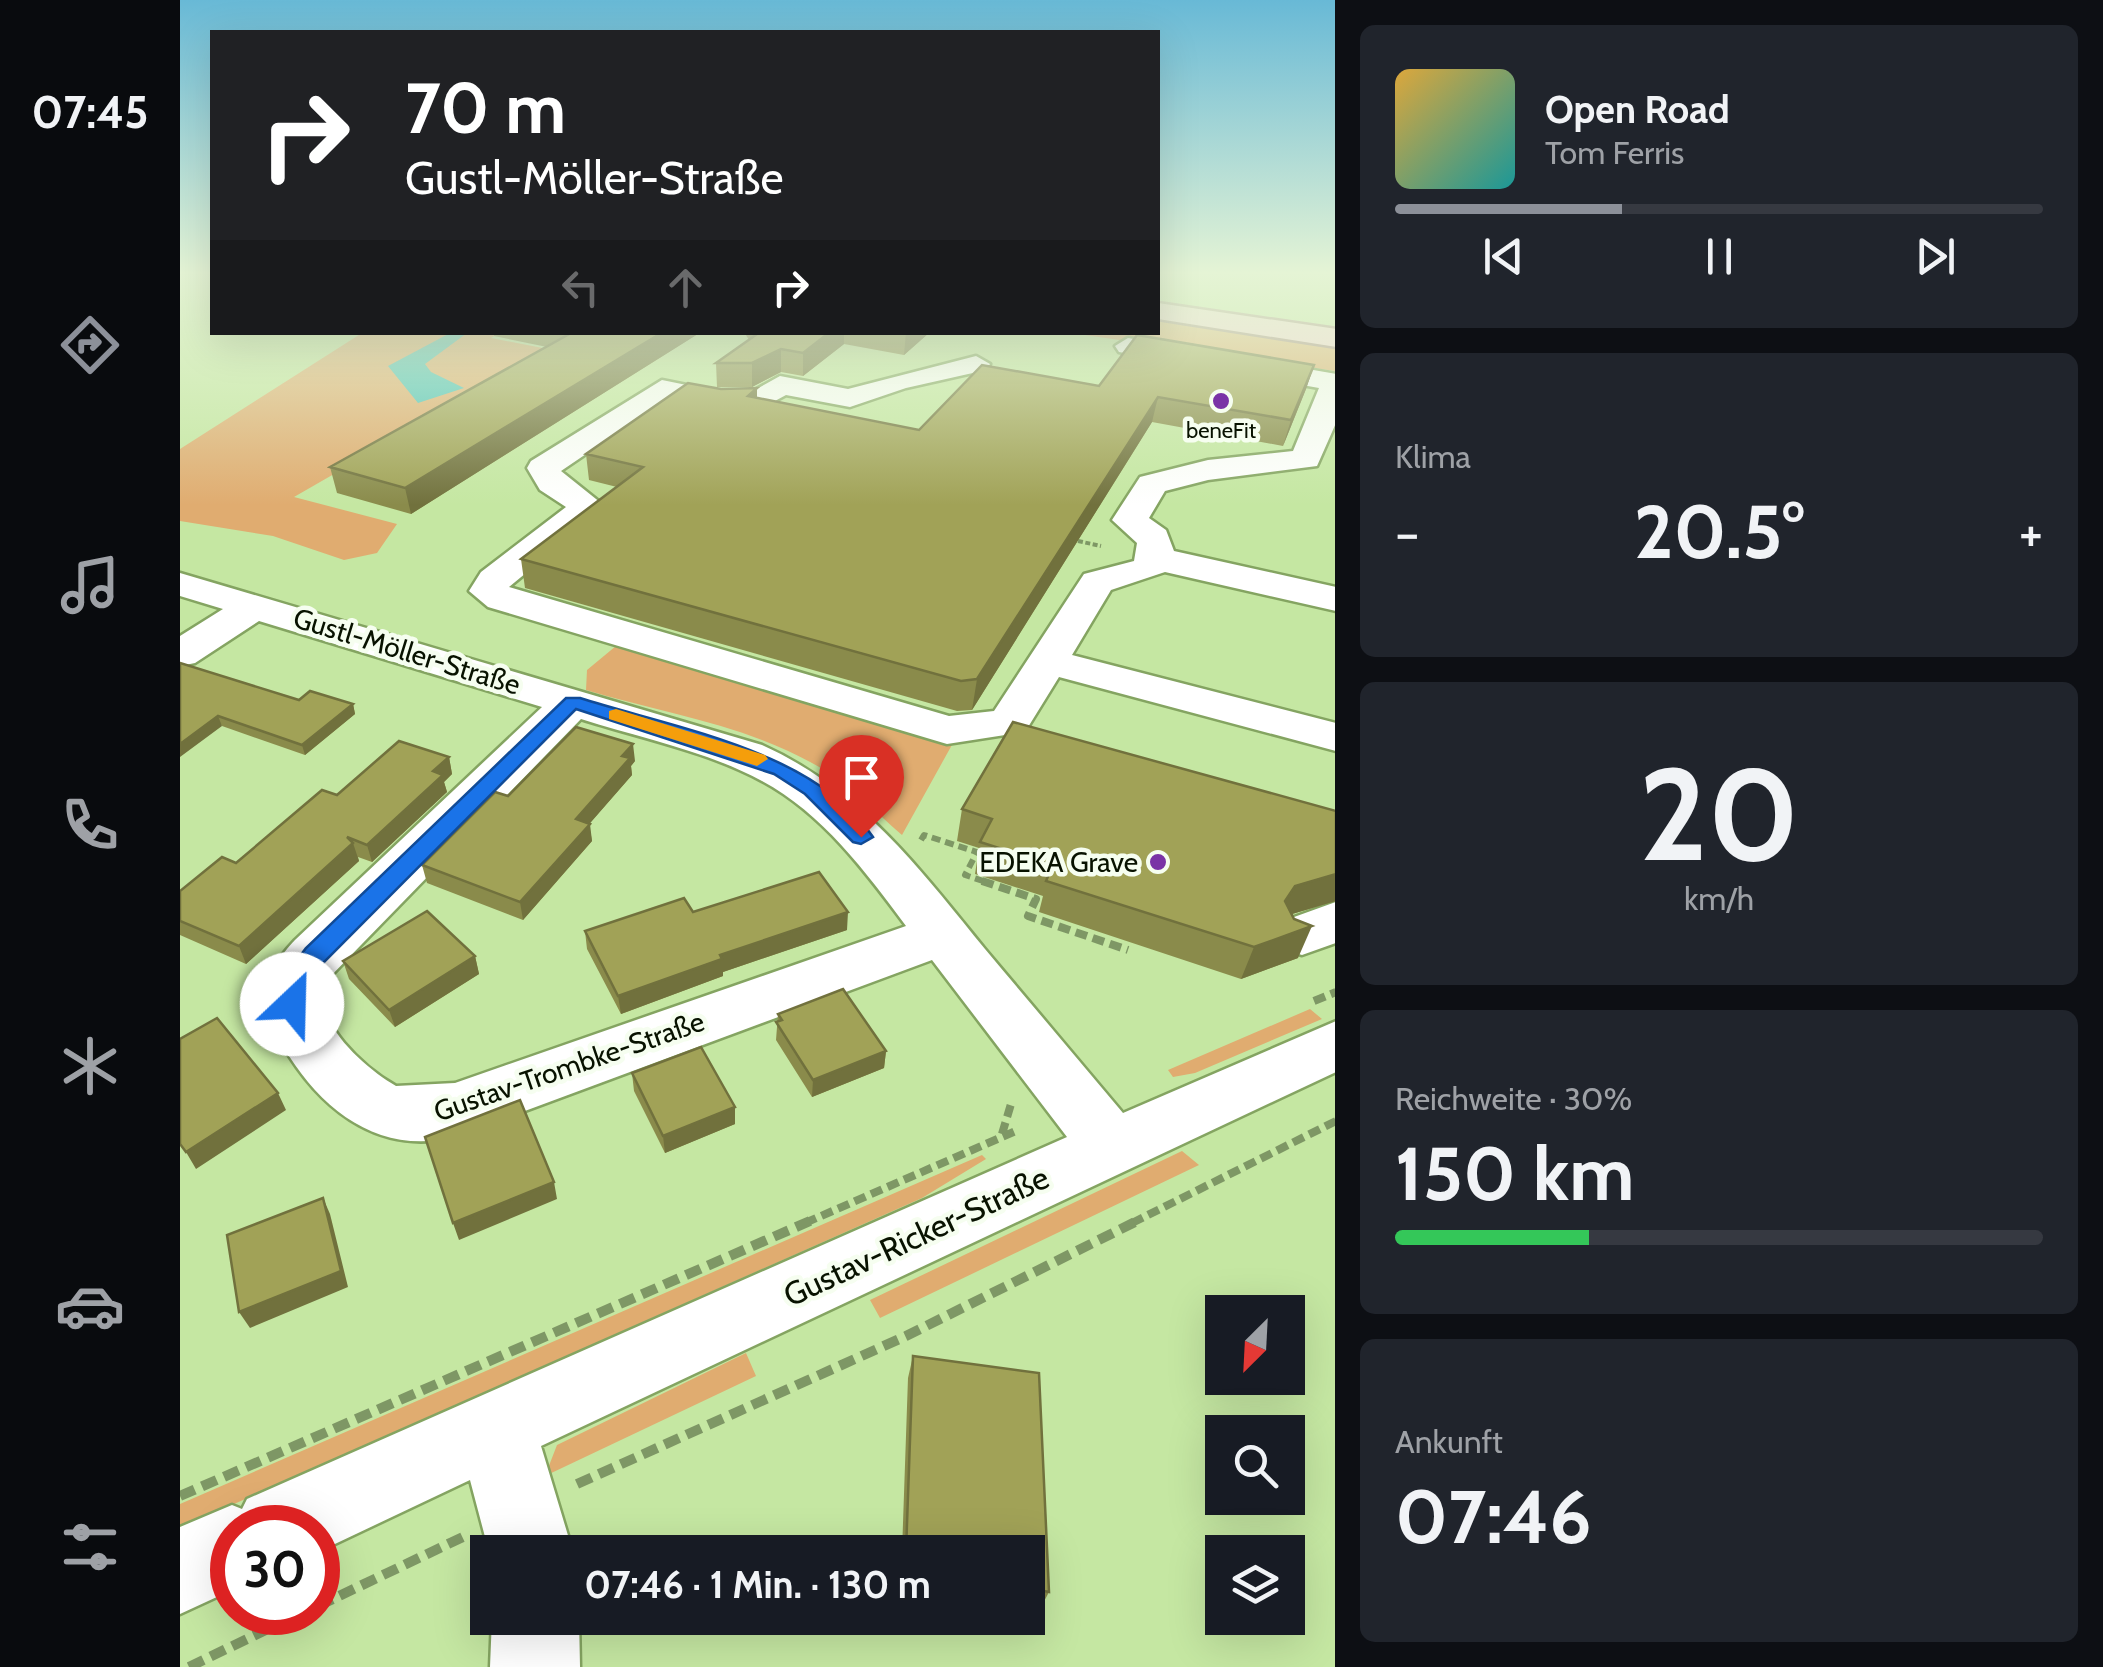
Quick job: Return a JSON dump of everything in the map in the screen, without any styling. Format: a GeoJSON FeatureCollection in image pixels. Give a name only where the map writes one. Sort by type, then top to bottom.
{"type":"FeatureCollection","features":[{"type":"Feature","properties":{"kind":"street"},"geometry":{"type":"LineString","coordinates":[[976,364],[898,380],[850,398],[780,385],[760,400],[721,401],[662,389],[543,468],[552,482],[588,507],[491,583],[488,590],[520,604],[947,730],[1009,722],[1097,582],[1149,568],[1154,558],[1152,538],[1130,520],[1152,484],[1198,472],[1306,459],[1329,413],[1335,385],[1324,378],[1151,350]]}},
{"type":"Feature","properties":{"kind":"street"},"geometry":{"type":"LineString","coordinates":[[1154,558],[1335,599]]}},
{"type":"Feature","properties":{"kind":"street","name":"Gustl-Möller-Straße"},"geometry":{"type":"LineString","coordinates":[[180,584],[746,755],[790,774],[846,820],[897,878],[1096,1127]]}},
{"type":"Feature","properties":{"kind":"street"},"geometry":{"type":"LineString","coordinates":[[180,654],[256,606]]}},
{"type":"Feature","properties":{"kind":"street"},"geometry":{"type":"LineString","coordinates":[[1046,662],[1335,736]]}},
{"type":"Feature","properties":{"kind":"street","name":"Gustav-Trombke-Straße"},"geometry":{"type":"LineString","coordinates":[[573,702],[315,955],[296,981],[292,1004],[297,1021],[367,1102],[407,1115],[455,1110],[942,935]]}},
{"type":"Feature","properties":{"kind":"street","name":"Gustav-Ricker-Straße"},"geometry":{"type":"LineString","coordinates":[[327,1505],[496,1428],[1096,1127],[1317,1027]]}},
{"type":"Feature","properties":{"kind":"street"},"geometry":{"type":"LineString","coordinates":[[496,1428],[526,1531]]}},
{"type":"Feature","properties":{"kind":"street"},"geometry":{"type":"LineString","coordinates":[[180,1571],[210,1557]]}},
{"type":"Feature","properties":{"kind":"street"},"geometry":{"type":"LineString","coordinates":[[535,1667],[536,1635]]}},
{"type":"Feature","properties":{"kind":"path"},"geometry":{"type":"LineString","coordinates":[[897,878],[924,834],[977,852],[965,875],[1036,899],[1028,916],[1128,950]]}},
{"type":"Feature","properties":{"kind":"path"},"geometry":{"type":"LineString","coordinates":[[1317,1027],[1335,994]]}},
{"type":"Feature","properties":{"kind":"path"},"geometry":{"type":"LineString","coordinates":[[1000,1136],[1011,1115],[1009,1092]]}},
{"type":"Feature","properties":{"kind":"path"},"geometry":{"type":"LineString","coordinates":[[340,1598],[526,1531],[1335,1122]]}},
{"type":"Feature","properties":{"kind":"path"},"geometry":{"type":"LineString","coordinates":[[180,1496],[1000,1136],[1096,1127]]}},
{"type":"Feature","properties":{"kind":"path"},"geometry":{"type":"LineString","coordinates":[[189,1667],[256,1635]]}},
{"type":"Feature","properties":{"kind":"shaded area"},"geometry":{"type":"Polygon","coordinates":[[[336,350],[551,350],[614,362],[334,474],[294,497],[397,524],[377,553],[344,560],[273,536],[180,521],[180,449],[336,350]]]}},
{"type":"Feature","properties":{"kind":"shaded area"},"geometry":{"type":"Polygon","coordinates":[[[1188,350],[1335,350],[1335,371],[1188,350]]]}},
{"type":"Feature","properties":{"kind":"shaded area"},"geometry":{"type":"Polygon","coordinates":[[[622,641],[953,743],[902,835],[836,778],[786,750],[730,729],[586,690],[587,670],[622,641]]]}},
{"type":"Feature","properties":{"kind":"shaded area"},"geometry":{"type":"Polygon","coordinates":[[[1310,1009],[1322,1019],[1195,1073],[1173,1077],[1168,1070],[1310,1009]]]}},
{"type":"Feature","properties":{"kind":"shaded area"},"geometry":{"type":"Polygon","coordinates":[[[1182,1151],[1199,1165],[880,1318],[870,1300],[1182,1151]]]}},
{"type":"Feature","properties":{"kind":"shaded area"},"geometry":{"type":"Polygon","coordinates":[[[982,1155],[986,1159],[922,1198],[232,1505],[210,1505],[210,1515],[180,1528],[180,1504],[982,1155]]]}},
{"type":"Feature","properties":{"kind":"shaded area"},"geometry":{"type":"Polygon","coordinates":[[[746,1353],[756,1376],[545,1476],[557,1445],[746,1353]]]}},
{"type":"Feature","properties":{"kind":"water"},"geometry":{"type":"Polygon","coordinates":[[[419,350],[444,350],[425,364],[431,372],[464,388],[418,403],[388,366],[419,350]]]}},
{"type":"Feature","properties":{"kind":"building"},"geometry":{"type":"Polygon","coordinates":[[[541,350],[634,350],[405,488],[330,467],[541,350]]]}},
{"type":"Feature","properties":{"kind":"building"},"geometry":{"type":"Polygon","coordinates":[[[735,350],[779,350],[752,363],[716,363],[735,350]]]}},
{"type":"Feature","properties":{"kind":"building"},"geometry":{"type":"Polygon","coordinates":[[[1126,350],[1224,350],[1314,365],[1291,420],[1158,397],[977,679],[961,681],[521,559],[643,467],[586,454],[688,383],[721,389],[757,388],[748,396],[919,430],[982,365],[1099,386],[1126,350]]]}},
{"type":"Feature","properties":{"kind":"building"},"geometry":{"type":"Polygon","coordinates":[[[180,663],[299,700],[310,691],[353,704],[302,745],[218,716],[180,744],[180,663]]]}},
{"type":"Feature","properties":{"kind":"building","name":"EDEKA Grave"},"geometry":{"type":"Polygon","coordinates":[[[1013,722],[1335,811],[1335,874],[1295,886],[1285,901],[1294,919],[1312,926],[1254,947],[1046,881],[1053,865],[980,842],[992,819],[962,809],[1013,722]]]}},
{"type":"Feature","properties":{"kind":"building"},"geometry":{"type":"Polygon","coordinates":[[[576,727],[633,744],[622,756],[630,758],[576,819],[590,824],[520,902],[422,865],[495,792],[508,796],[576,727]]]}},
{"type":"Feature","properties":{"kind":"building"},"geometry":{"type":"Polygon","coordinates":[[[399,741],[449,757],[433,771],[443,775],[367,845],[347,837],[353,843],[239,946],[180,921],[180,891],[222,857],[236,863],[322,790],[337,795],[399,741]]]}},
{"type":"Feature","properties":{"kind":"building"},"geometry":{"type":"Polygon","coordinates":[[[819,872],[848,912],[720,955],[722,959],[618,996],[585,931],[684,898],[693,912],[819,872]]]}},
{"type":"Feature","properties":{"kind":"building"},"geometry":{"type":"Polygon","coordinates":[[[427,911],[475,956],[389,1010],[343,961],[427,911]]]}},
{"type":"Feature","properties":{"kind":"building"},"geometry":{"type":"Polygon","coordinates":[[[843,989],[886,1051],[813,1080],[776,1022],[782,1020],[778,1014],[843,989]]]}},
{"type":"Feature","properties":{"kind":"building"},"geometry":{"type":"Polygon","coordinates":[[[217,1018],[278,1093],[186,1152],[180,1144],[180,1039],[217,1018]]]}},
{"type":"Feature","properties":{"kind":"building"},"geometry":{"type":"Polygon","coordinates":[[[701,1047],[735,1107],[663,1136],[632,1073],[701,1047]]]}},
{"type":"Feature","properties":{"kind":"building"},"geometry":{"type":"Polygon","coordinates":[[[520,1100],[554,1182],[453,1223],[425,1137],[520,1100]]]}},
{"type":"Feature","properties":{"kind":"building"},"geometry":{"type":"Polygon","coordinates":[[[323,1198],[341,1271],[239,1312],[227,1235],[323,1198]]]}},
{"type":"Feature","properties":{"kind":"building"},"geometry":{"type":"Polygon","coordinates":[[[913,1356],[1039,1373],[1049,1592],[1045,1591],[1045,1535],[907,1535],[913,1356]]]}},
{"type":"Feature","properties":{"kind":"slow traffic"},"geometry":{"type":"LineString","coordinates":[[616,715],[757,759]]}},
{"type":"Feature","properties":{"kind":"place","name":"beneFit"},"geometry":{"type":"Point","coordinates":[1221,401]}},
{"type":"Feature","properties":{"kind":"place","name":"EDEKA Grave"},"geometry":{"type":"Point","coordinates":[1158,862]}},
{"type":"Feature","properties":{"kind":"route"},"geometry":{"type":"LineString","coordinates":[[292,1004],[296,981],[315,955],[573,702],[746,755],[782,770],[813,790],[861,837]]}}]}
